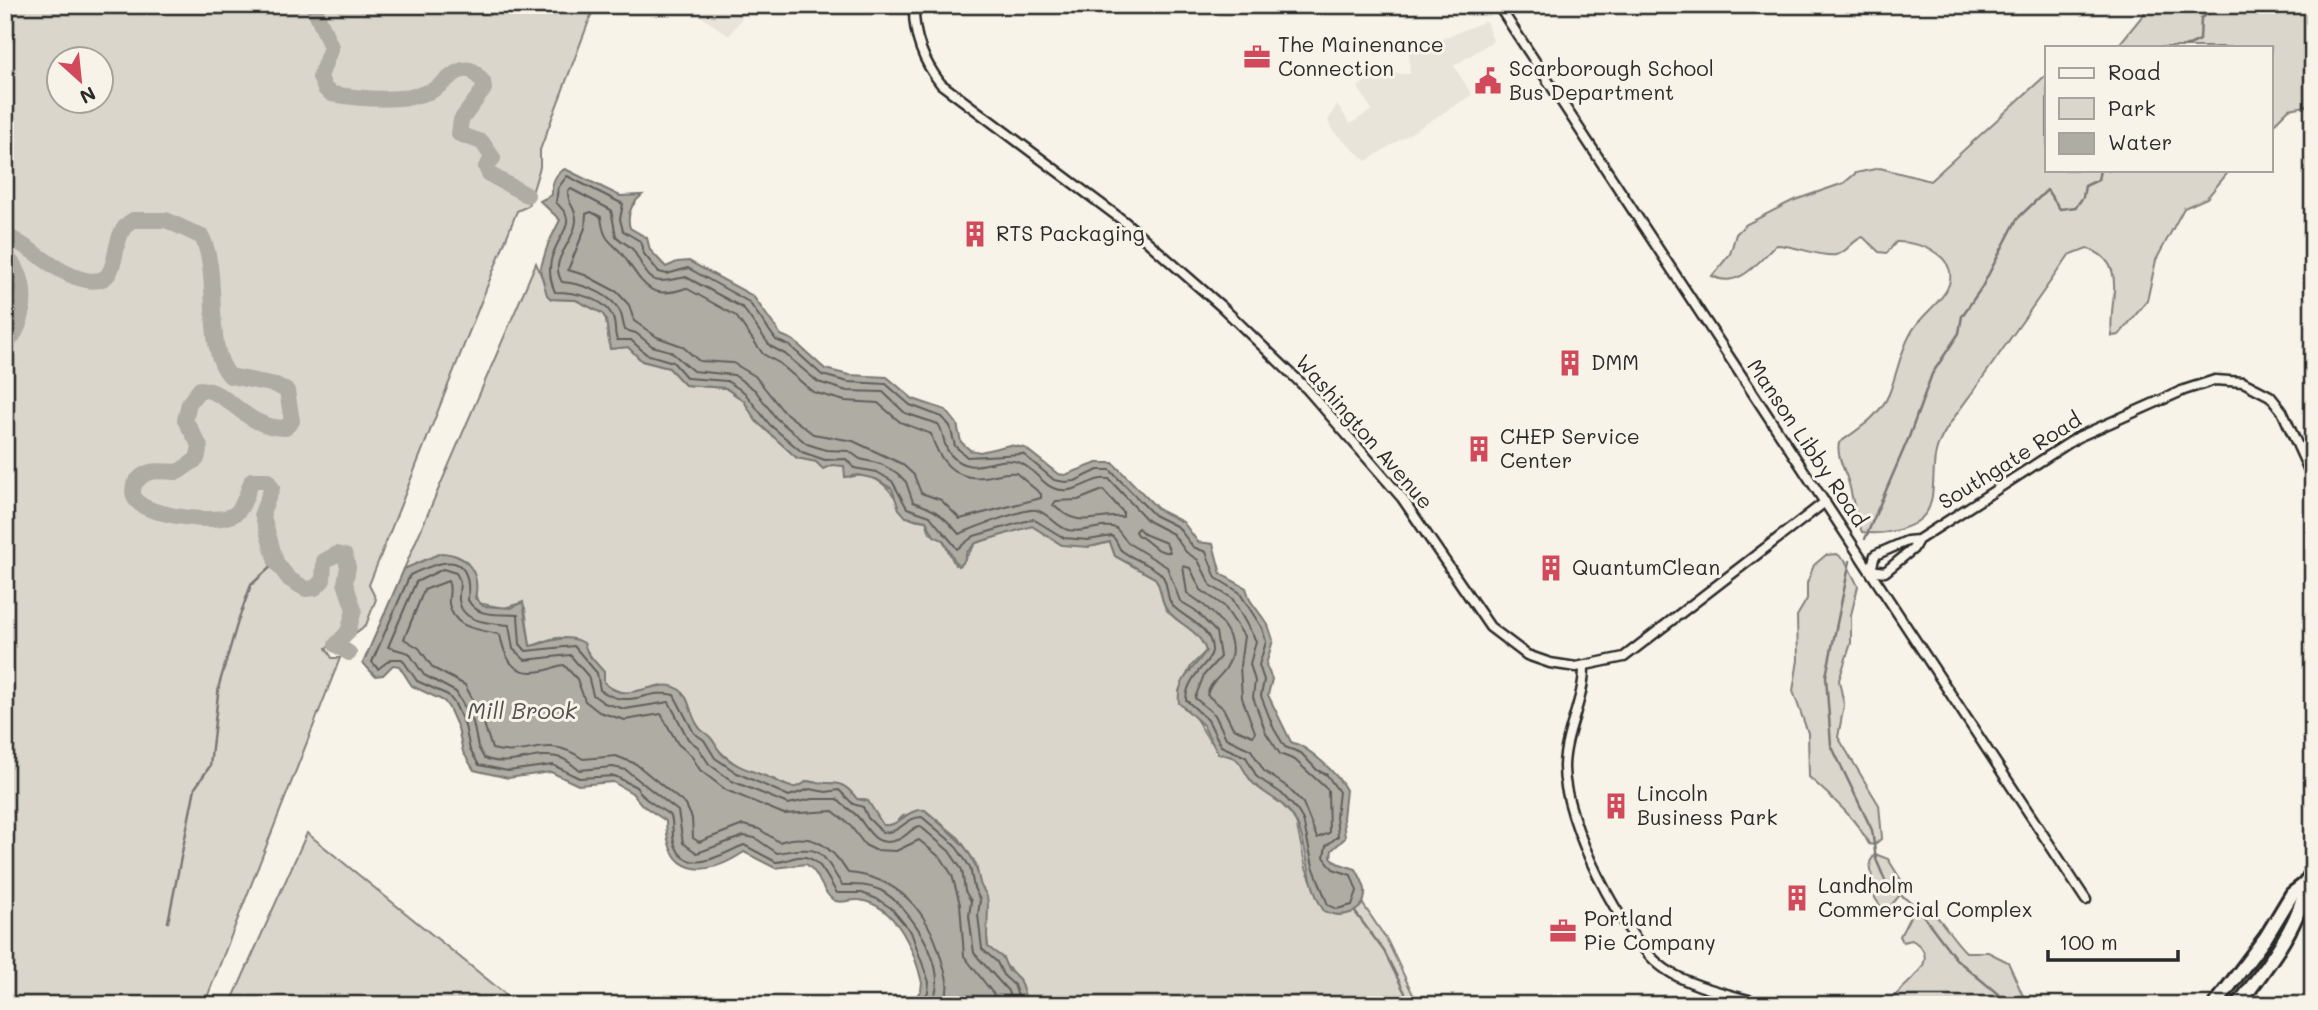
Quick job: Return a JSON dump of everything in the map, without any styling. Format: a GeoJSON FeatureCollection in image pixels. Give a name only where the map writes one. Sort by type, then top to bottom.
{"type":"FeatureCollection","features":[{"type":"Feature","properties":{"kind":"main road"},"geometry":{"type":"LineString","coordinates":[[2215,1005],[2266,937],[2292,894],[2305,884],[2313,871]]}},
{"type":"Feature","properties":{"kind":"main road"},"geometry":{"type":"LineString","coordinates":[[2238,1005],[2286,934],[2304,899],[2305,884]]}},
{"type":"Feature","properties":{"kind":"street","name":"Washington Avenue"},"geometry":{"type":"LineString","coordinates":[[914,5],[916,39],[928,66],[940,84],[1062,172],[1156,248],[1307,388],[1402,498],[1499,636],[1521,652],[1543,662],[1584,667],[1615,660],[1644,644],[1825,502]]}},
{"type":"Feature","properties":{"kind":"street","name":"Manson Libby Road"},"geometry":{"type":"LineString","coordinates":[[1498,5],[1871,570],[1922,654],[1972,723],[2087,900]]}},
{"type":"Feature","properties":{"kind":"street","name":"Southgate Road"},"geometry":{"type":"LineString","coordinates":[[1918,540],[1913,549],[1885,572],[1871,570],[1875,555],[1907,541],[1918,540],[2078,437],[2184,390],[2215,380],[2243,382],[2270,396],[2282,411],[2313,479]]}},
{"type":"Feature","properties":{"kind":"street"},"geometry":{"type":"LineString","coordinates":[[1584,667],[1566,749],[1564,773],[1584,842],[1604,889],[1643,950],[1666,970],[1766,1005]]}},
{"type":"Feature","properties":{"kind":"shaded area"},"geometry":{"type":"Polygon","coordinates":[[[685,5],[751,5],[729,36],[685,5]]]}},
{"type":"Feature","properties":{"kind":"shaded area"},"geometry":{"type":"Polygon","coordinates":[[[1486,21],[1493,41],[1454,66],[1472,95],[1366,161],[1332,130],[1328,121],[1337,104],[1350,124],[1372,110],[1358,87],[1366,81],[1383,73],[1410,74],[1409,52],[1486,21]]]}},
{"type":"Feature","properties":{"kind":"green space"},"geometry":{"type":"Polygon","coordinates":[[[5,5],[595,5],[540,150],[540,167],[528,206],[517,211],[369,585],[376,599],[366,625],[346,640],[326,648],[332,658],[340,658],[204,1005],[5,1005],[5,5]]]}},
{"type":"Feature","properties":{"kind":"green space"},"geometry":{"type":"Polygon","coordinates":[[[2151,5],[2313,5],[2313,105],[2289,109],[2272,126],[2272,46],[2118,46],[2151,5]]]}},
{"type":"Feature","properties":{"kind":"green space"},"geometry":{"type":"Polygon","coordinates":[[[2045,76],[2045,172],[2228,172],[2207,198],[2184,208],[2156,260],[2147,301],[2119,335],[2112,336],[2114,285],[2109,264],[2101,255],[2087,248],[2069,255],[1944,433],[1937,449],[1932,498],[1926,513],[1905,528],[1878,533],[1862,532],[1849,482],[1840,460],[1839,443],[1867,422],[1885,402],[1911,333],[1946,291],[1950,279],[1945,261],[1928,248],[1906,242],[1896,242],[1887,253],[1879,252],[1863,237],[1836,255],[1823,255],[1776,245],[1755,266],[1739,277],[1722,279],[1712,276],[1730,254],[1736,234],[1745,225],[1792,201],[1844,183],[1856,173],[1880,168],[1930,181],[2045,76]]]}},
{"type":"Feature","properties":{"kind":"green space"},"geometry":{"type":"Polygon","coordinates":[[[536,263],[551,299],[576,300],[602,313],[606,319],[610,349],[628,347],[642,361],[669,368],[685,385],[725,388],[744,401],[757,421],[797,458],[844,466],[850,477],[871,477],[879,481],[893,494],[911,519],[926,521],[930,533],[943,540],[955,565],[965,559],[976,543],[1032,526],[1062,545],[1095,546],[1110,542],[1115,556],[1155,578],[1167,610],[1199,638],[1206,651],[1191,666],[1179,691],[1209,740],[1242,762],[1251,781],[1276,798],[1291,814],[1296,822],[1306,868],[1324,911],[1335,915],[1345,914],[1354,911],[1362,903],[1387,940],[1418,1005],[1028,1005],[1019,979],[988,947],[985,915],[987,899],[980,886],[976,864],[959,838],[925,810],[903,816],[894,825],[883,825],[865,799],[857,799],[840,785],[807,781],[798,787],[790,787],[742,768],[725,756],[699,727],[687,706],[685,696],[661,685],[625,694],[606,686],[587,650],[572,640],[551,639],[530,646],[525,608],[521,603],[504,608],[478,603],[466,561],[443,555],[404,569],[536,263]]]}},
{"type":"Feature","properties":{"kind":"green space"},"geometry":{"type":"Polygon","coordinates":[[[1837,554],[1845,560],[1858,586],[1851,615],[1851,643],[1839,680],[1844,705],[1838,737],[1879,805],[1882,838],[1874,845],[1869,844],[1850,816],[1809,777],[1808,733],[1793,691],[1798,660],[1797,616],[1807,599],[1807,583],[1814,565],[1826,555],[1837,554]]]}},
{"type":"Feature","properties":{"kind":"green space"},"geometry":{"type":"Polygon","coordinates":[[[307,833],[504,993],[515,1005],[230,1005],[307,833]]]}},
{"type":"Feature","properties":{"kind":"green space"},"geometry":{"type":"Polygon","coordinates":[[[1875,854],[1888,859],[1906,888],[1889,908],[1881,907],[1875,898],[1870,862],[1875,854]]]}},
{"type":"Feature","properties":{"kind":"green space"},"geometry":{"type":"Polygon","coordinates":[[[1921,903],[1933,912],[1966,952],[1988,952],[2008,962],[2027,1005],[1887,1005],[1923,965],[1925,956],[1922,948],[1912,940],[1903,942],[1900,936],[1914,909],[1921,903]]]}},
{"type":"Feature","properties":{"kind":"water"},"geometry":{"type":"Polygon","coordinates":[[[565,169],[620,196],[642,195],[630,210],[630,228],[647,238],[650,250],[666,267],[689,261],[753,296],[781,335],[793,340],[825,369],[849,375],[887,377],[913,399],[946,410],[957,424],[961,442],[970,450],[980,452],[1010,445],[1025,448],[1058,474],[1065,475],[1097,463],[1113,463],[1159,510],[1183,522],[1198,542],[1213,544],[1221,574],[1246,588],[1250,600],[1268,625],[1273,640],[1266,665],[1272,679],[1268,695],[1291,742],[1306,749],[1322,762],[1346,790],[1343,818],[1345,838],[1332,850],[1331,857],[1337,863],[1356,869],[1365,890],[1362,905],[1345,914],[1324,911],[1314,889],[1299,828],[1294,818],[1285,807],[1253,783],[1237,760],[1218,754],[1203,725],[1179,703],[1183,680],[1206,651],[1203,644],[1167,610],[1155,578],[1115,556],[1110,542],[1089,547],[1062,545],[1032,526],[976,543],[958,566],[943,540],[934,536],[926,521],[906,517],[899,509],[892,489],[876,479],[858,475],[845,477],[844,466],[832,465],[823,469],[816,462],[797,458],[756,421],[744,401],[726,388],[685,385],[669,368],[642,361],[628,347],[610,349],[606,319],[602,313],[576,300],[551,299],[547,295],[540,270],[548,244],[560,220],[540,201],[552,195],[554,180],[565,169]]]}},
{"type":"Feature","properties":{"kind":"water","name":"Mill Brook"},"geometry":{"type":"Polygon","coordinates":[[[441,553],[458,557],[470,566],[476,581],[475,598],[483,606],[511,608],[523,602],[530,646],[564,638],[584,643],[588,654],[604,672],[604,682],[613,690],[634,692],[655,687],[675,687],[685,696],[699,728],[712,739],[722,754],[734,763],[791,787],[807,781],[840,784],[857,799],[868,801],[883,825],[894,824],[913,812],[925,810],[960,841],[972,859],[987,897],[988,947],[1003,958],[1008,970],[1019,979],[1028,1005],[914,1005],[912,1002],[921,990],[922,983],[909,944],[894,920],[872,904],[859,900],[835,901],[806,864],[775,868],[744,852],[715,866],[702,869],[690,867],[673,853],[666,821],[642,805],[632,793],[613,782],[578,785],[551,772],[508,778],[474,770],[463,752],[458,728],[444,701],[412,686],[399,666],[393,665],[383,675],[375,676],[363,663],[404,569],[441,553]]]}},
{"type":"Feature","properties":{"kind":"waterway"},"geometry":{"type":"LineString","coordinates":[[313,5],[331,47],[320,77],[325,89],[332,94],[369,98],[408,97],[431,91],[462,70],[473,71],[483,82],[484,89],[461,120],[459,134],[482,142],[493,158],[486,167],[489,174],[527,195]]}},
{"type":"Feature","properties":{"kind":"waterway"},"geometry":{"type":"LineString","coordinates":[[2187,46],[2200,40],[2201,18],[2224,5]]}},
{"type":"Feature","properties":{"kind":"waterway"},"geometry":{"type":"LineString","coordinates":[[1865,539],[1909,437],[1932,374],[1959,333],[1962,316],[1982,287],[2017,219],[2047,190],[2060,209],[2076,207],[2083,197],[2085,186],[2098,180],[2100,172]]}},
{"type":"Feature","properties":{"kind":"waterway","name":"Mill Brook"},"geometry":{"type":"LineString","coordinates":[[5,235],[64,272],[86,280],[99,280],[107,276],[112,268],[120,237],[125,227],[133,220],[166,220],[202,237],[211,271],[214,330],[222,364],[230,376],[276,385],[287,391],[292,421],[285,428],[259,422],[221,396],[200,389],[189,403],[185,420],[200,446],[197,459],[178,472],[154,471],[143,475],[134,485],[134,496],[140,504],[159,512],[187,518],[216,519],[238,511],[252,480],[267,480],[272,488],[262,513],[276,562],[289,579],[306,589],[315,588],[323,580],[324,561],[337,554],[345,556],[348,567],[345,583],[354,610],[348,632],[336,645],[349,653]]}},
{"type":"Feature","properties":{"kind":"waterway"},"geometry":{"type":"LineString","coordinates":[[5,258],[19,275],[23,300],[18,326],[5,344]]}},
{"type":"Feature","properties":{"kind":"waterway"},"geometry":{"type":"LineString","coordinates":[[1850,561],[1826,676],[1831,745],[1872,830],[1876,859],[1887,885],[1916,906],[1956,959],[2011,1005]]}},
{"type":"Feature","properties":{"kind":"waterway"},"geometry":{"type":"LineString","coordinates":[[168,922],[195,788],[210,766],[219,685],[238,621],[251,585],[276,562]]}},
{"type":"Feature","properties":{"kind":"waterway"},"geometry":{"type":"LineString","coordinates":[[1355,912],[1384,951],[1411,1005]]}},
{"type":"Feature","properties":{"kind":"place","name":"The Mainenance Connection"},"geometry":{"type":"Point","coordinates":[1257,57]}},
{"type":"Feature","properties":{"kind":"place","name":"Scarborough School Bus Department"},"geometry":{"type":"Point","coordinates":[1488,81]}},
{"type":"Feature","properties":{"kind":"place","name":"RTS Packaging"},"geometry":{"type":"Point","coordinates":[975,234]}},
{"type":"Feature","properties":{"kind":"place","name":"DMM"},"geometry":{"type":"Point","coordinates":[1570,363]}},
{"type":"Feature","properties":{"kind":"place","name":"CHEP Service Center"},"geometry":{"type":"Point","coordinates":[1479,449]}},
{"type":"Feature","properties":{"kind":"place","name":"QuantumClean"},"geometry":{"type":"Point","coordinates":[1551,568]}},
{"type":"Feature","properties":{"kind":"place","name":"Lincoln Business Park"},"geometry":{"type":"Point","coordinates":[1616,806]}},
{"type":"Feature","properties":{"kind":"place","name":"Landholm Commercial Complex"},"geometry":{"type":"Point","coordinates":[1797,898]}},
{"type":"Feature","properties":{"kind":"place","name":"Portland Pie Company"},"geometry":{"type":"Point","coordinates":[1563,931]}}]}
